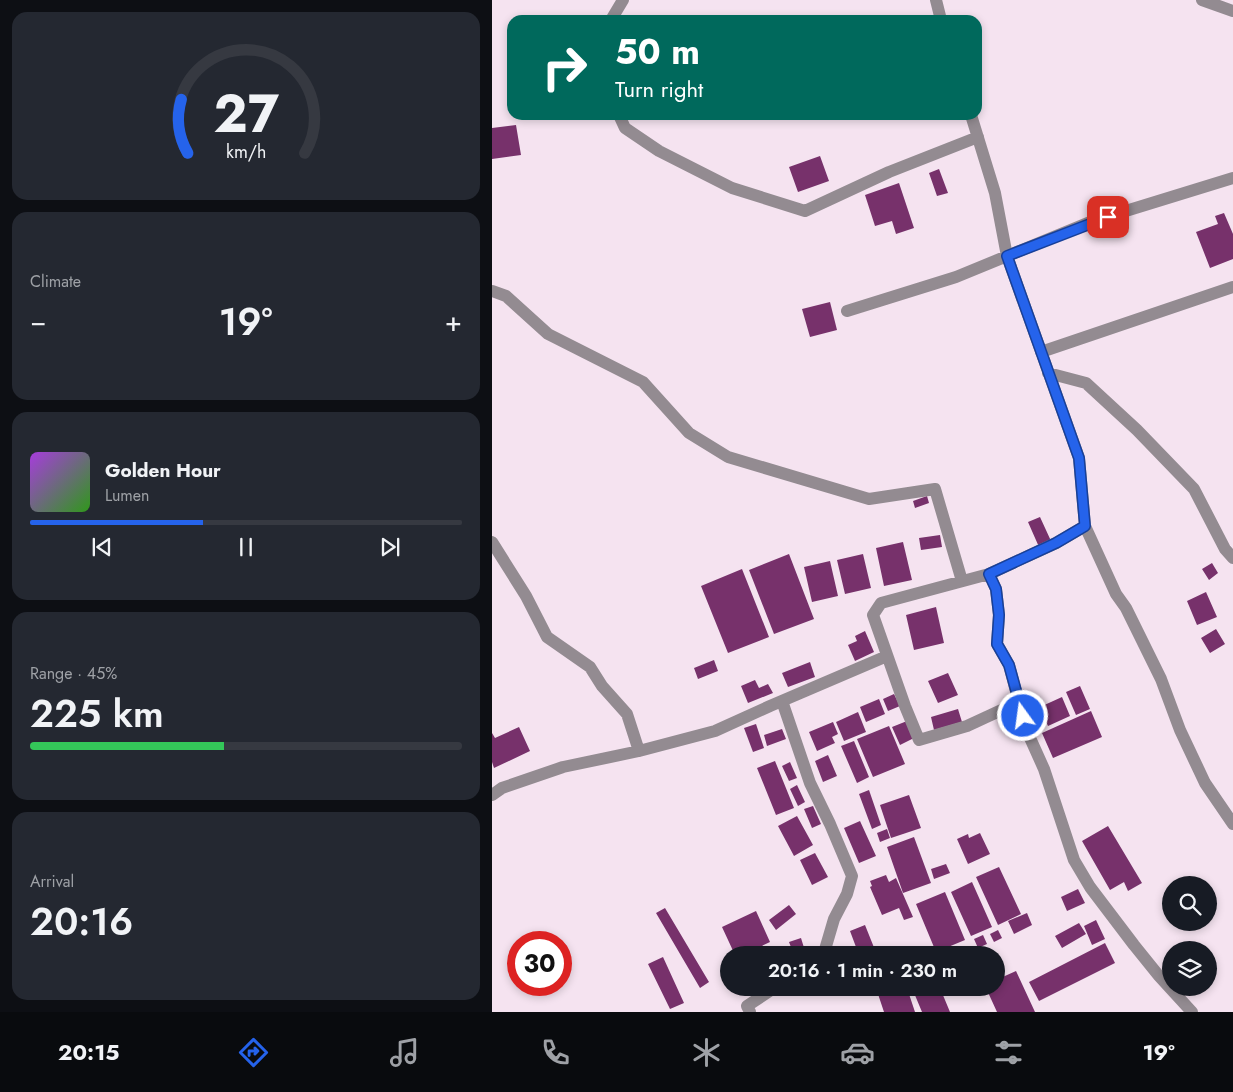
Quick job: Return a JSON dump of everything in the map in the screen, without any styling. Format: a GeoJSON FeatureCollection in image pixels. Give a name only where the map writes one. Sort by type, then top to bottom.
{"type":"FeatureCollection","features":[{"type":"Feature","properties":{"kind":"street"},"geometry":{"type":"LineString","coordinates":[[614,15],[623,0]]}},
{"type":"Feature","properties":{"kind":"street"},"geometry":{"type":"LineString","coordinates":[[936,0],[940,15]]}},
{"type":"Feature","properties":{"kind":"street"},"geometry":{"type":"LineString","coordinates":[[1202,0],[1232,11]]}},
{"type":"Feature","properties":{"kind":"street"},"geometry":{"type":"LineString","coordinates":[[621,120],[625,128],[659,150],[732,188],[805,211],[889,172],[978,137]]}},
{"type":"Feature","properties":{"kind":"street"},"geometry":{"type":"LineString","coordinates":[[973,120],[995,193],[1007,256],[1079,458],[1085,526],[1116,594],[1126,608],[1161,679],[1180,730],[1205,783],[1232,824]]}},
{"type":"Feature","properties":{"kind":"street"},"geometry":{"type":"LineString","coordinates":[[847,311],[956,277],[1090,222],[1232,178]]}},
{"type":"Feature","properties":{"kind":"street"},"geometry":{"type":"LineString","coordinates":[[1041,352],[1232,287]]}},
{"type":"Feature","properties":{"kind":"street"},"geometry":{"type":"LineString","coordinates":[[492,290],[506,296],[548,334],[644,382],[689,433],[728,456],[869,499],[935,489],[962,581]]}},
{"type":"Feature","properties":{"kind":"street"},"geometry":{"type":"LineString","coordinates":[[1048,373],[1086,383],[1137,430],[1194,489],[1225,549],[1232,558]]}},
{"type":"Feature","properties":{"kind":"street"},"geometry":{"type":"LineString","coordinates":[[1019,702],[967,726],[919,740],[873,615],[881,603],[989,574],[1056,543],[1085,526]]}},
{"type":"Feature","properties":{"kind":"street"},"geometry":{"type":"LineString","coordinates":[[492,542],[526,596],[547,637],[590,667],[602,686],[627,714],[639,751]]}},
{"type":"Feature","properties":{"kind":"street"},"geometry":{"type":"LineString","coordinates":[[989,574],[996,589],[999,615],[997,644],[1009,665],[1026,729],[1044,769],[1074,860],[1090,887],[1134,944],[1159,976],[1192,1012]]}},
{"type":"Feature","properties":{"kind":"street"},"geometry":{"type":"LineString","coordinates":[[492,795],[502,788],[563,767],[639,751],[715,731],[887,656]]}},
{"type":"Feature","properties":{"kind":"street"},"geometry":{"type":"LineString","coordinates":[[782,701],[810,783],[852,876],[847,894],[834,919],[826,946]]}},
{"type":"Feature","properties":{"kind":"street"},"geometry":{"type":"LineString","coordinates":[[750,1012],[747,1006],[762,996]]}},
{"type":"Feature","properties":{"kind":"building"},"geometry":{"type":"Polygon","coordinates":[[[516,125],[521,155],[492,159],[492,128],[516,125]]]}},
{"type":"Feature","properties":{"kind":"building"},"geometry":{"type":"Polygon","coordinates":[[[820,156],[829,181],[798,192],[789,167],[820,156]]]}},
{"type":"Feature","properties":{"kind":"building"},"geometry":{"type":"Polygon","coordinates":[[[939,169],[948,193],[937,196],[929,173],[939,169]]]}},
{"type":"Feature","properties":{"kind":"building"},"geometry":{"type":"Polygon","coordinates":[[[899,183],[914,228],[896,234],[892,221],[875,226],[865,195],[899,183]]]}},
{"type":"Feature","properties":{"kind":"building"},"geometry":{"type":"Polygon","coordinates":[[[1224,213],[1233,234],[1233,259],[1210,268],[1196,232],[1218,224],[1215,216],[1224,213]]]}},
{"type":"Feature","properties":{"kind":"building"},"geometry":{"type":"Polygon","coordinates":[[[830,302],[837,330],[810,337],[802,309],[830,302]]]}},
{"type":"Feature","properties":{"kind":"building"},"geometry":{"type":"Polygon","coordinates":[[[927,496],[929,503],[915,508],[913,501],[927,496]]]}},
{"type":"Feature","properties":{"kind":"building"},"geometry":{"type":"Polygon","coordinates":[[[1040,517],[1051,541],[1039,547],[1028,522],[1040,517]]]}},
{"type":"Feature","properties":{"kind":"building"},"geometry":{"type":"Polygon","coordinates":[[[940,535],[942,547],[921,550],[919,538],[940,535]]]}},
{"type":"Feature","properties":{"kind":"building"},"geometry":{"type":"Polygon","coordinates":[[[903,542],[912,580],[884,586],[876,548],[903,542]]]}},
{"type":"Feature","properties":{"kind":"building"},"geometry":{"type":"Polygon","coordinates":[[[789,554],[814,619],[774,634],[749,570],[789,554]]]}},
{"type":"Feature","properties":{"kind":"building"},"geometry":{"type":"Polygon","coordinates":[[[863,554],[871,588],[845,594],[837,560],[863,554]]]}},
{"type":"Feature","properties":{"kind":"building"},"geometry":{"type":"Polygon","coordinates":[[[830,561],[838,596],[812,602],[804,567],[830,561]]]}},
{"type":"Feature","properties":{"kind":"building"},"geometry":{"type":"Polygon","coordinates":[[[1212,563],[1218,573],[1209,580],[1202,569],[1212,563]]]}},
{"type":"Feature","properties":{"kind":"building"},"geometry":{"type":"Polygon","coordinates":[[[742,569],[769,637],[728,653],[701,586],[742,569]]]}},
{"type":"Feature","properties":{"kind":"building"},"geometry":{"type":"Polygon","coordinates":[[[1206,592],[1217,617],[1197,625],[1187,601],[1206,592]]]}},
{"type":"Feature","properties":{"kind":"building"},"geometry":{"type":"Polygon","coordinates":[[[936,607],[944,643],[914,650],[906,615],[936,607]]]}},
{"type":"Feature","properties":{"kind":"building"},"geometry":{"type":"Polygon","coordinates":[[[1216,629],[1225,644],[1210,653],[1201,638],[1216,629]]]}},
{"type":"Feature","properties":{"kind":"building"},"geometry":{"type":"Polygon","coordinates":[[[865,631],[874,652],[855,661],[848,645],[857,641],[855,636],[865,631]]]}},
{"type":"Feature","properties":{"kind":"building"},"geometry":{"type":"Polygon","coordinates":[[[714,660],[718,671],[698,679],[694,668],[714,660]]]}},
{"type":"Feature","properties":{"kind":"building"},"geometry":{"type":"Polygon","coordinates":[[[810,662],[815,677],[788,687],[782,673],[810,662]]]}},
{"type":"Feature","properties":{"kind":"building"},"geometry":{"type":"Polygon","coordinates":[[[948,673],[958,695],[938,703],[928,681],[948,673]]]}},
{"type":"Feature","properties":{"kind":"building"},"geometry":{"type":"Polygon","coordinates":[[[755,680],[759,688],[768,684],[773,693],[748,703],[741,686],[755,680]]]}},
{"type":"Feature","properties":{"kind":"building"},"geometry":{"type":"Polygon","coordinates":[[[1080,686],[1090,709],[1076,715],[1066,692],[1080,686]]]}},
{"type":"Feature","properties":{"kind":"building"},"geometry":{"type":"Polygon","coordinates":[[[894,694],[900,706],[888,711],[883,699],[894,694]]]}},
{"type":"Feature","properties":{"kind":"building"},"geometry":{"type":"Polygon","coordinates":[[[1062,697],[1070,716],[1048,726],[1040,707],[1062,697]]]}},
{"type":"Feature","properties":{"kind":"building"},"geometry":{"type":"Polygon","coordinates":[[[879,699],[885,714],[866,722],[860,707],[879,699]]]}},
{"type":"Feature","properties":{"kind":"building"},"geometry":{"type":"Polygon","coordinates":[[[958,709],[962,722],[934,730],[931,717],[958,709]]]}},
{"type":"Feature","properties":{"kind":"building"},"geometry":{"type":"Polygon","coordinates":[[[1091,711],[1102,737],[1053,758],[1042,733],[1091,711]]]}},
{"type":"Feature","properties":{"kind":"building"},"geometry":{"type":"Polygon","coordinates":[[[858,712],[866,732],[844,741],[836,722],[858,712]]]}},
{"type":"Feature","properties":{"kind":"building"},"geometry":{"type":"Polygon","coordinates":[[[907,721],[914,738],[900,745],[892,727],[907,721]]]}},
{"type":"Feature","properties":{"kind":"building"},"geometry":{"type":"Polygon","coordinates":[[[833,722],[838,734],[832,737],[835,743],[817,751],[809,732],[833,722]]]}},
{"type":"Feature","properties":{"kind":"building"},"geometry":{"type":"Polygon","coordinates":[[[756,724],[764,748],[753,752],[744,728],[756,724]]]}},
{"type":"Feature","properties":{"kind":"building"},"geometry":{"type":"Polygon","coordinates":[[[889,726],[905,764],[873,777],[857,739],[889,726]]]}},
{"type":"Feature","properties":{"kind":"building"},"geometry":{"type":"Polygon","coordinates":[[[519,727],[530,751],[494,768],[492,762],[492,733],[495,738],[519,727]]]}},
{"type":"Feature","properties":{"kind":"building"},"geometry":{"type":"Polygon","coordinates":[[[782,729],[786,739],[767,746],[764,735],[782,729]]]}},
{"type":"Feature","properties":{"kind":"building"},"geometry":{"type":"Polygon","coordinates":[[[854,741],[869,777],[857,783],[841,746],[854,741]]]}},
{"type":"Feature","properties":{"kind":"building"},"geometry":{"type":"Polygon","coordinates":[[[828,755],[837,776],[823,782],[815,761],[828,755]]]}},
{"type":"Feature","properties":{"kind":"building"},"geometry":{"type":"Polygon","coordinates":[[[775,761],[794,808],[776,815],[757,768],[775,761]]]}},
{"type":"Feature","properties":{"kind":"building"},"geometry":{"type":"Polygon","coordinates":[[[790,762],[797,778],[789,781],[782,766],[790,762]]]}},
{"type":"Feature","properties":{"kind":"building"},"geometry":{"type":"Polygon","coordinates":[[[797,785],[805,802],[798,806],[790,789],[797,785]]]}},
{"type":"Feature","properties":{"kind":"building"},"geometry":{"type":"Polygon","coordinates":[[[869,790],[881,825],[872,829],[859,794],[869,790]]]}},
{"type":"Feature","properties":{"kind":"building"},"geometry":{"type":"Polygon","coordinates":[[[909,795],[921,828],[891,838],[880,805],[909,795]]]}},
{"type":"Feature","properties":{"kind":"building"},"geometry":{"type":"Polygon","coordinates":[[[813,806],[821,824],[812,828],[804,809],[813,806]]]}},
{"type":"Feature","properties":{"kind":"building"},"geometry":{"type":"Polygon","coordinates":[[[797,816],[813,845],[794,856],[778,826],[797,816]]]}},
{"type":"Feature","properties":{"kind":"building"},"geometry":{"type":"Polygon","coordinates":[[[860,821],[876,856],[859,863],[844,828],[860,821]]]}},
{"type":"Feature","properties":{"kind":"building"},"geometry":{"type":"Polygon","coordinates":[[[1108,826],[1142,883],[1128,891],[1124,882],[1110,890],[1082,841],[1108,826]]]}},
{"type":"Feature","properties":{"kind":"building"},"geometry":{"type":"Polygon","coordinates":[[[887,829],[890,838],[880,842],[877,833],[887,829]]]}},
{"type":"Feature","properties":{"kind":"building"},"geometry":{"type":"Polygon","coordinates":[[[980,833],[990,854],[968,864],[957,839],[968,834],[969,838],[980,833]]]}},
{"type":"Feature","properties":{"kind":"building"},"geometry":{"type":"Polygon","coordinates":[[[914,837],[931,883],[903,893],[887,847],[914,837]]]}},
{"type":"Feature","properties":{"kind":"building"},"geometry":{"type":"Polygon","coordinates":[[[815,853],[828,877],[812,885],[800,860],[815,853]]]}},
{"type":"Feature","properties":{"kind":"building"},"geometry":{"type":"Polygon","coordinates":[[[946,864],[950,873],[934,879],[931,869],[946,864]]]}},
{"type":"Feature","properties":{"kind":"building"},"geometry":{"type":"Polygon","coordinates":[[[999,867],[1021,914],[998,925],[976,877],[999,867]]]}},
{"type":"Feature","properties":{"kind":"building"},"geometry":{"type":"Polygon","coordinates":[[[886,875],[889,882],[896,878],[913,917],[904,920],[899,908],[882,915],[870,887],[872,886],[870,881],[886,875]]]}},
{"type":"Feature","properties":{"kind":"building"},"geometry":{"type":"Polygon","coordinates":[[[972,882],[992,927],[971,936],[951,892],[972,882]]]}},
{"type":"Feature","properties":{"kind":"building"},"geometry":{"type":"Polygon","coordinates":[[[1078,889],[1085,903],[1067,911],[1061,897],[1078,889]]]}},
{"type":"Feature","properties":{"kind":"building"},"geometry":{"type":"Polygon","coordinates":[[[945,892],[965,940],[950,946],[934,946],[916,904],[945,892]]]}},
{"type":"Feature","properties":{"kind":"building"},"geometry":{"type":"Polygon","coordinates":[[[789,905],[796,914],[776,930],[769,920],[789,905]]]}},
{"type":"Feature","properties":{"kind":"building"},"geometry":{"type":"Polygon","coordinates":[[[665,908],[709,982],[700,988],[656,913],[665,908]]]}},
{"type":"Feature","properties":{"kind":"building"},"geometry":{"type":"Polygon","coordinates":[[[756,911],[770,942],[762,946],[731,946],[722,927],[756,911]]]}},
{"type":"Feature","properties":{"kind":"building"},"geometry":{"type":"Polygon","coordinates":[[[1027,913],[1032,925],[1014,934],[1008,921],[1027,913]]]}},
{"type":"Feature","properties":{"kind":"building"},"geometry":{"type":"Polygon","coordinates":[[[1096,920],[1105,939],[1092,945],[1084,926],[1096,920]]]}},
{"type":"Feature","properties":{"kind":"building"},"geometry":{"type":"Polygon","coordinates":[[[1079,923],[1086,934],[1062,948],[1055,936],[1079,923]]]}},
{"type":"Feature","properties":{"kind":"building"},"geometry":{"type":"Polygon","coordinates":[[[865,925],[873,946],[856,946],[850,931],[865,925]]]}},
{"type":"Feature","properties":{"kind":"building"},"geometry":{"type":"Polygon","coordinates":[[[998,930],[1002,938],[994,942],[990,934],[998,930]]]}},
{"type":"Feature","properties":{"kind":"building"},"geometry":{"type":"Polygon","coordinates":[[[983,935],[987,944],[977,946],[974,939],[983,935]]]}},
{"type":"Feature","properties":{"kind":"building"},"geometry":{"type":"Polygon","coordinates":[[[801,938],[803,946],[791,946],[789,942],[801,938]]]}},
{"type":"Feature","properties":{"kind":"building"},"geometry":{"type":"Polygon","coordinates":[[[1105,943],[1115,963],[1039,1001],[1029,982],[1105,943]]]}},
{"type":"Feature","properties":{"kind":"building"},"geometry":{"type":"Polygon","coordinates":[[[663,957],[684,1003],[670,1009],[648,964],[663,957]]]}},
{"type":"Feature","properties":{"kind":"building"},"geometry":{"type":"Polygon","coordinates":[[[1016,971],[1035,1012],[997,1012],[990,996],[1005,996],[1005,976],[1016,971]]]}},
{"type":"Feature","properties":{"kind":"building"},"geometry":{"type":"Polygon","coordinates":[[[879,996],[910,996],[915,1012],[884,1012],[879,996]]]}},
{"type":"Feature","properties":{"kind":"building"},"geometry":{"type":"Polygon","coordinates":[[[915,996],[943,996],[950,1012],[922,1012],[915,996]]]}},
{"type":"Feature","properties":{"kind":"route"},"geometry":{"type":"LineString","coordinates":[[1023,716],[1009,665],[997,644],[999,615],[996,589],[989,574],[1056,543],[1085,526],[1079,458],[1007,256],[1090,222],[1108,217]]}}]}
